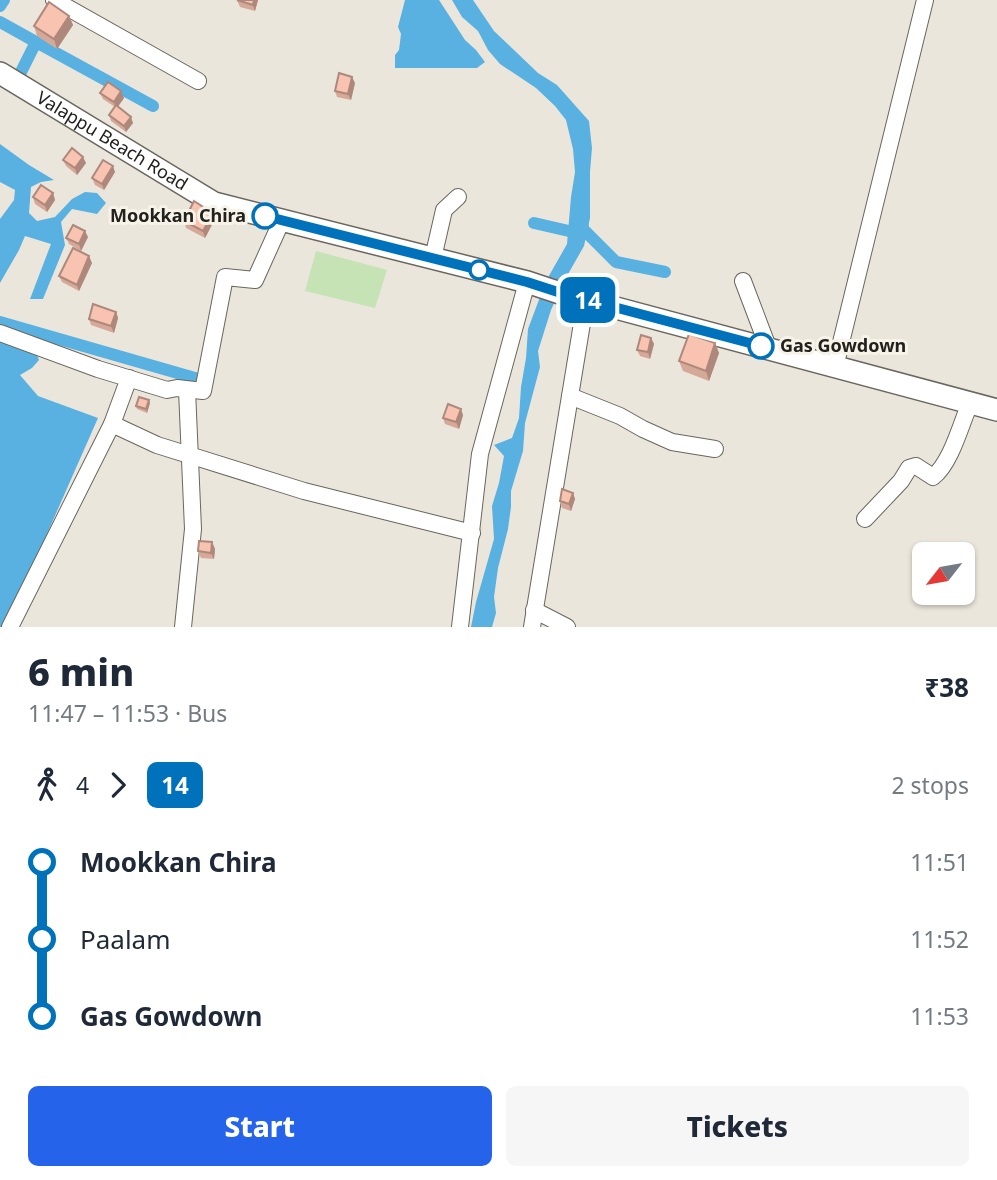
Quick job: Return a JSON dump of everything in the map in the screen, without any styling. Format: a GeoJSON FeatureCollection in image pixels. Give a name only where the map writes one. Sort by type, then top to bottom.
{"type":"FeatureCollection","features":[{"type":"Feature","properties":{"kind":"main road","name":"Valappu Beach Road"},"geometry":{"type":"LineString","coordinates":[[0,73],[214,203],[543,287],[997,410]]}},
{"type":"Feature","properties":{"kind":"street"},"geometry":{"type":"LineString","coordinates":[[54,0],[198,81]]}},
{"type":"Feature","properties":{"kind":"street"},"geometry":{"type":"LineString","coordinates":[[835,367],[925,0]]}},
{"type":"Feature","properties":{"kind":"street"},"geometry":{"type":"LineString","coordinates":[[433,258],[444,210],[458,197]]}},
{"type":"Feature","properties":{"kind":"street"},"geometry":{"type":"LineString","coordinates":[[0,333],[98,369],[167,390],[177,388],[203,391],[225,277],[255,280],[282,220]]}},
{"type":"Feature","properties":{"kind":"street"},"geometry":{"type":"LineString","coordinates":[[743,281],[768,347]]}},
{"type":"Feature","properties":{"kind":"street"},"geometry":{"type":"LineString","coordinates":[[460,627],[480,454],[543,287]]}},
{"type":"Feature","properties":{"kind":"street"},"geometry":{"type":"LineString","coordinates":[[531,627],[586,299]]}},
{"type":"Feature","properties":{"kind":"street"},"geometry":{"type":"LineString","coordinates":[[10,627],[112,424],[129,378]]}},
{"type":"Feature","properties":{"kind":"street"},"geometry":{"type":"LineString","coordinates":[[183,627],[193,529],[187,390]]}},
{"type":"Feature","properties":{"kind":"street"},"geometry":{"type":"LineString","coordinates":[[570,396],[620,416],[673,442],[715,449]]}},
{"type":"Feature","properties":{"kind":"street"},"geometry":{"type":"LineString","coordinates":[[864,519],[901,481],[909,468],[916,466],[933,477],[936,474],[945,461],[970,402]]}},
{"type":"Feature","properties":{"kind":"street"},"geometry":{"type":"LineString","coordinates":[[112,424],[158,445],[304,491],[472,533]]}},
{"type":"Feature","properties":{"kind":"street"},"geometry":{"type":"LineString","coordinates":[[534,610],[567,627]]}},
{"type":"Feature","properties":{"kind":"green space"},"geometry":{"type":"Polygon","coordinates":[[[316,251],[387,270],[375,308],[305,291],[316,251]]]}},
{"type":"Feature","properties":{"kind":"water"},"geometry":{"type":"Polygon","coordinates":[[[405,0],[439,0],[465,40],[485,62],[477,68],[395,68],[395,55],[399,50],[401,34],[398,27],[405,0]]]}},
{"type":"Feature","properties":{"kind":"water"},"geometry":{"type":"Polygon","coordinates":[[[452,0],[473,0],[494,31],[538,73],[557,85],[589,121],[592,148],[590,218],[584,246],[551,310],[538,351],[540,367],[525,423],[523,451],[511,491],[508,529],[498,568],[494,597],[496,613],[492,627],[471,627],[494,539],[492,506],[504,456],[494,445],[512,438],[519,418],[528,329],[546,281],[567,244],[575,172],[566,120],[536,88],[500,64],[488,50],[478,31],[462,17],[452,0]]]}},
{"type":"Feature","properties":{"kind":"water"},"geometry":{"type":"Polygon","coordinates":[[[0,144],[54,180],[31,187],[29,213],[37,221],[55,217],[72,199],[85,192],[97,193],[106,203],[97,214],[72,209],[61,222],[65,245],[43,299],[30,299],[51,244],[25,236],[0,283],[0,219],[14,200],[15,190],[0,182],[0,144]]]}},
{"type":"Feature","properties":{"kind":"water"},"geometry":{"type":"Polygon","coordinates":[[[0,340],[36,352],[39,360],[20,375],[38,396],[98,418],[6,627],[0,627],[0,340]]]}},
{"type":"Feature","properties":{"kind":"building"},"geometry":{"type":"Polygon","coordinates":[[[237,0],[254,0],[253,5],[237,0]]]}},
{"type":"Feature","properties":{"kind":"building"},"geometry":{"type":"Polygon","coordinates":[[[49,2],[69,16],[54,39],[34,26],[49,2]]]}},
{"type":"Feature","properties":{"kind":"building"},"geometry":{"type":"Polygon","coordinates":[[[339,73],[352,77],[348,94],[335,91],[339,73]]]}},
{"type":"Feature","properties":{"kind":"building"},"geometry":{"type":"Polygon","coordinates":[[[108,82],[121,91],[114,102],[100,93],[108,82]]]}},
{"type":"Feature","properties":{"kind":"building"},"geometry":{"type":"Polygon","coordinates":[[[116,105],[131,117],[124,126],[109,115],[116,105]]]}},
{"type":"Feature","properties":{"kind":"building"},"geometry":{"type":"Polygon","coordinates":[[[72,148],[83,157],[75,168],[63,160],[72,148]]]}},
{"type":"Feature","properties":{"kind":"building"},"geometry":{"type":"Polygon","coordinates":[[[103,160],[113,166],[102,184],[92,178],[103,160]]]}},
{"type":"Feature","properties":{"kind":"building"},"geometry":{"type":"Polygon","coordinates":[[[41,185],[53,193],[45,205],[33,197],[41,185]]]}},
{"type":"Feature","properties":{"kind":"building"},"geometry":{"type":"Polygon","coordinates":[[[194,201],[214,211],[203,231],[184,221],[194,201]]]}},
{"type":"Feature","properties":{"kind":"building"},"geometry":{"type":"Polygon","coordinates":[[[73,225],[85,231],[79,244],[66,238],[73,225]]]}},
{"type":"Feature","properties":{"kind":"building"},"geometry":{"type":"Polygon","coordinates":[[[73,248],[89,256],[77,285],[59,276],[73,248]]]}},
{"type":"Feature","properties":{"kind":"building"},"geometry":{"type":"Polygon","coordinates":[[[93,304],[116,312],[111,326],[89,319],[93,304]]]}},
{"type":"Feature","properties":{"kind":"building"},"geometry":{"type":"Polygon","coordinates":[[[689,334],[715,343],[706,371],[679,361],[689,334]]]}},
{"type":"Feature","properties":{"kind":"building"},"geometry":{"type":"Polygon","coordinates":[[[641,335],[651,338],[648,352],[637,350],[641,335]]]}},
{"type":"Feature","properties":{"kind":"building"},"geometry":{"type":"Polygon","coordinates":[[[139,397],[149,400],[146,409],[136,406],[139,397]]]}},
{"type":"Feature","properties":{"kind":"building"},"geometry":{"type":"Polygon","coordinates":[[[448,404],[461,409],[456,422],[443,418],[448,404]]]}},
{"type":"Feature","properties":{"kind":"building"},"geometry":{"type":"Polygon","coordinates":[[[562,489],[573,493],[569,504],[560,501],[562,489]]]}},
{"type":"Feature","properties":{"kind":"building"},"geometry":{"type":"Polygon","coordinates":[[[199,541],[212,542],[211,553],[198,551],[199,541]]]}},
{"type":"Feature","properties":{"kind":"waterway"},"geometry":{"type":"LineString","coordinates":[[0,6],[4,0]]}},
{"type":"Feature","properties":{"kind":"waterway"},"geometry":{"type":"LineString","coordinates":[[0,22],[36,42]]}},
{"type":"Feature","properties":{"kind":"waterway"},"geometry":{"type":"LineString","coordinates":[[19,76],[36,42],[153,106]]}},
{"type":"Feature","properties":{"kind":"waterway"},"geometry":{"type":"LineString","coordinates":[[582,218],[583,229],[616,262],[665,272]]}},
{"type":"Feature","properties":{"kind":"waterway"},"geometry":{"type":"LineString","coordinates":[[534,223],[582,234]]}},
{"type":"Feature","properties":{"kind":"waterway"},"geometry":{"type":"LineString","coordinates":[[0,322],[195,378]]}},
{"type":"Feature","properties":{"kind":"bus line","name":"14"},"geometry":{"type":"LineString","coordinates":[[265,216],[527,282],[761,346]]}},
{"type":"Feature","properties":{"kind":"place","name":"Mookkan Chira"},"geometry":{"type":"Point","coordinates":[265,216]}},
{"type":"Feature","properties":{"kind":"place","name":"Gas Gowdown"},"geometry":{"type":"Point","coordinates":[761,346]}}]}
